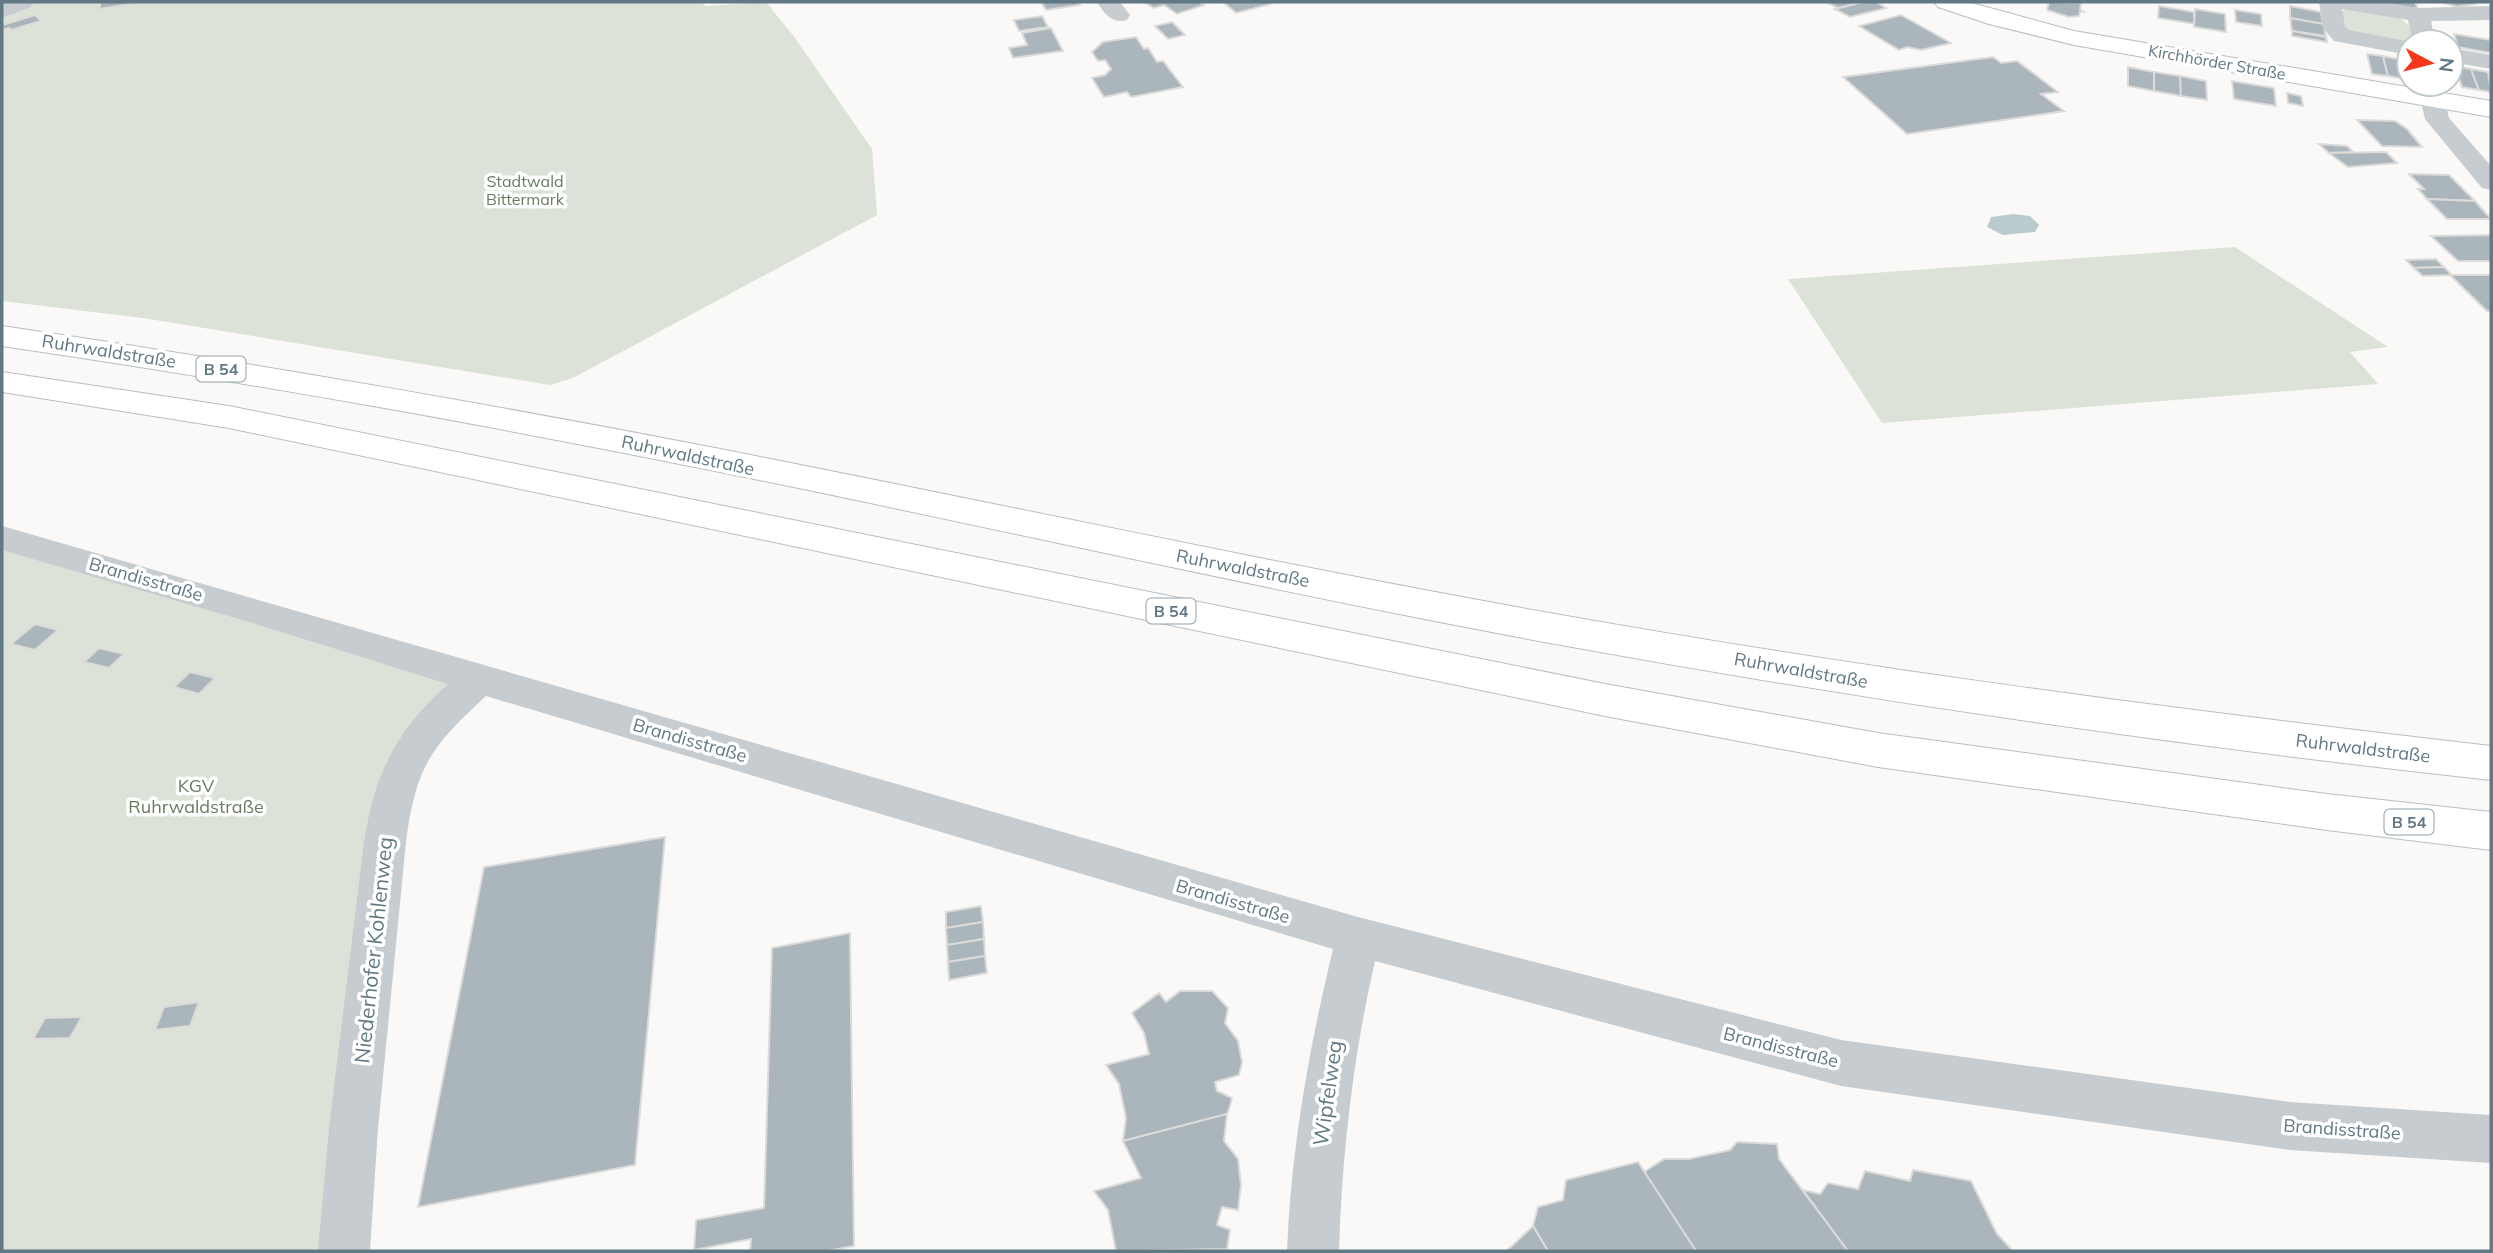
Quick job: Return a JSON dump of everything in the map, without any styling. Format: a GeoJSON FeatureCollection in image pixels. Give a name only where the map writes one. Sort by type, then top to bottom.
{"type":"FeatureCollection","features":[{"type":"Feature","properties":{"kind":"main road","name":"Kirchhörder Straße"},"geometry":{"type":"LineString","coordinates":[[1946,2],[1997,19],[2074,38],[2395,86]]}},
{"type":"Feature","properties":{"kind":"main road","name":"Kirchhörder Straße"},"geometry":{"type":"LineString","coordinates":[[2454,98],[2491,109]]}},
{"type":"Feature","properties":{"kind":"main road","name":"Ruhrwaldstraße"},"geometry":{"type":"LineString","coordinates":[[2,336],[155,358],[453,408],[1555,629],[1938,694],[2157,724],[2491,763]]}},
{"type":"Feature","properties":{"kind":"main road","name":"B 54"},"geometry":{"type":"LineString","coordinates":[[2,382],[243,420],[1605,700],[1865,748],[2313,811],[2491,831]]}},
{"type":"Feature","properties":{"kind":"street"},"geometry":{"type":"LineString","coordinates":[[2,11],[23,2]]}},
{"type":"Feature","properties":{"kind":"street"},"geometry":{"type":"LineString","coordinates":[[2330,2],[2334,28],[2342,36],[2395,45]]}},
{"type":"Feature","properties":{"kind":"street"},"geometry":{"type":"LineString","coordinates":[[2337,2],[2418,15],[2491,13]]}},
{"type":"Feature","properties":{"kind":"street"},"geometry":{"type":"LineString","coordinates":[[2418,15],[2421,28]]}},
{"type":"Feature","properties":{"kind":"street"},"geometry":{"type":"LineString","coordinates":[[2465,57],[2491,62]]}},
{"type":"Feature","properties":{"kind":"street"},"geometry":{"type":"LineString","coordinates":[[2432,98],[2437,119],[2491,182]]}},
{"type":"Feature","properties":{"kind":"street","name":"Brandisstraße"},"geometry":{"type":"LineString","coordinates":[[2,538],[258,611],[479,679],[1358,937],[1841,1063],[2290,1126],[2491,1139]]}},
{"type":"Feature","properties":{"kind":"street","name":"Niederhofer Kohlenweg"},"geometry":{"type":"LineString","coordinates":[[344,1251],[363,1028],[377,924],[382,853],[393,793],[406,759],[444,710],[479,679]]}},
{"type":"Feature","properties":{"kind":"street","name":"Wipfelweg"},"geometry":{"type":"LineString","coordinates":[[1313,1251],[1316,1171],[1338,1017],[1358,937]]}},
{"type":"Feature","properties":{"kind":"green space","name":"Stadtwald Bittermark"},"geometry":{"type":"Polygon","coordinates":[[[28,2],[702,2],[706,6],[766,2],[795,38],[872,149],[877,215],[573,378],[550,385],[143,318],[2,301],[2,13],[28,2]]]}},
{"type":"Feature","properties":{"kind":"green space"},"geometry":{"type":"Polygon","coordinates":[[[2346,9],[2400,18],[2410,28],[2395,28],[2395,39],[2348,30],[2342,26],[2342,11],[2346,9]]]}},
{"type":"Feature","properties":{"kind":"green space"},"geometry":{"type":"Polygon","coordinates":[[[2235,247],[2388,347],[2350,352],[2378,384],[1882,423],[1788,279],[2235,247]]]}},
{"type":"Feature","properties":{"kind":"green space","name":"KGV Ruhrwaldstraße"},"geometry":{"type":"Polygon","coordinates":[[[2,538],[258,611],[479,679],[406,759],[345,1217],[344,1251],[2,1251],[2,538]]]}},
{"type":"Feature","properties":{"kind":"shaded area"},"geometry":{"type":"Polygon","coordinates":[[[2013,214],[2030,216],[2039,225],[2035,232],[2003,235],[1987,227],[1991,217],[2013,214]]]}},
{"type":"Feature","properties":{"kind":"building"},"geometry":{"type":"Polygon","coordinates":[[[101,2],[144,2],[99,9],[101,2]]]}},
{"type":"Feature","properties":{"kind":"building"},"geometry":{"type":"Polygon","coordinates":[[[1041,2],[1078,2],[1080,5],[1046,10],[1041,2]]]}},
{"type":"Feature","properties":{"kind":"building"},"geometry":{"type":"Polygon","coordinates":[[[1144,2],[1199,2],[1204,5],[1177,14],[1164,5],[1154,8],[1144,2]]]}},
{"type":"Feature","properties":{"kind":"building"},"geometry":{"type":"Polygon","coordinates":[[[1223,2],[1268,2],[1271,4],[1236,13],[1223,2]]]}},
{"type":"Feature","properties":{"kind":"building"},"geometry":{"type":"Polygon","coordinates":[[[1826,2],[1863,2],[1838,8],[1826,2]]]}},
{"type":"Feature","properties":{"kind":"building"},"geometry":{"type":"Polygon","coordinates":[[[1863,2],[1876,2],[1886,8],[1850,17],[1835,9],[1863,2]]]}},
{"type":"Feature","properties":{"kind":"building"},"geometry":{"type":"Polygon","coordinates":[[[2049,2],[2081,3],[2080,10],[2085,12],[2080,11],[2079,16],[2069,17],[2047,10],[2049,2]]]}},
{"type":"Feature","properties":{"kind":"building"},"geometry":{"type":"Polygon","coordinates":[[[2415,2],[2418,9],[2380,3],[2415,2]]]}},
{"type":"Feature","properties":{"kind":"building"},"geometry":{"type":"Polygon","coordinates":[[[2441,2],[2471,2],[2475,4],[2457,7],[2441,2]]]}},
{"type":"Feature","properties":{"kind":"building"},"geometry":{"type":"Polygon","coordinates":[[[2159,6],[2194,12],[2195,24],[2158,18],[2159,6]]]}},
{"type":"Feature","properties":{"kind":"building"},"geometry":{"type":"Polygon","coordinates":[[[2290,6],[2321,12],[2323,24],[2290,18],[2290,6]]]}},
{"type":"Feature","properties":{"kind":"building"},"geometry":{"type":"Polygon","coordinates":[[[2195,9],[2225,14],[2226,32],[2194,27],[2195,9]]]}},
{"type":"Feature","properties":{"kind":"building"},"geometry":{"type":"Polygon","coordinates":[[[2235,10],[2261,14],[2262,26],[2236,22],[2235,10]]]}},
{"type":"Feature","properties":{"kind":"building"},"geometry":{"type":"Polygon","coordinates":[[[35,15],[41,21],[2,30],[2,25],[35,15]]]}},
{"type":"Feature","properties":{"kind":"building"},"geometry":{"type":"Polygon","coordinates":[[[1901,15],[1951,43],[1921,50],[1908,47],[1899,50],[1859,26],[1901,15]]]}},
{"type":"Feature","properties":{"kind":"building"},"geometry":{"type":"Polygon","coordinates":[[[1042,16],[1048,27],[1019,31],[1014,20],[1042,16]]]}},
{"type":"Feature","properties":{"kind":"building"},"geometry":{"type":"Polygon","coordinates":[[[2290,18],[2323,24],[2326,36],[2292,31],[2290,18]]]}},
{"type":"Feature","properties":{"kind":"building"},"geometry":{"type":"Polygon","coordinates":[[[1172,22],[1185,35],[1168,39],[1155,26],[1172,22]]]}},
{"type":"Feature","properties":{"kind":"building"},"geometry":{"type":"Polygon","coordinates":[[[1051,28],[1063,51],[1013,58],[1009,48],[1027,45],[1022,33],[1051,28]]]}},
{"type":"Feature","properties":{"kind":"building"},"geometry":{"type":"Polygon","coordinates":[[[2292,31],[2326,37],[2327,42],[2292,36],[2292,31]]]}},
{"type":"Feature","properties":{"kind":"building"},"geometry":{"type":"Polygon","coordinates":[[[2465,36],[2491,40],[2491,53],[2465,48],[2465,36]]]}},
{"type":"Feature","properties":{"kind":"building"},"geometry":{"type":"Polygon","coordinates":[[[1136,37],[1144,49],[1148,48],[1157,62],[1163,61],[1183,87],[1131,97],[1127,92],[1104,97],[1092,78],[1105,75],[1111,69],[1105,60],[1098,61],[1092,52],[1103,42],[1136,37]]]}},
{"type":"Feature","properties":{"kind":"building"},"geometry":{"type":"Polygon","coordinates":[[[2367,54],[2383,56],[2388,76],[2372,74],[2367,54]]]}},
{"type":"Feature","properties":{"kind":"building"},"geometry":{"type":"Polygon","coordinates":[[[2383,56],[2395,58],[2395,77],[2388,76],[2383,56]]]}},
{"type":"Feature","properties":{"kind":"building"},"geometry":{"type":"Polygon","coordinates":[[[1993,57],[2001,63],[2017,61],[2058,92],[2041,94],[2064,111],[1907,134],[1843,77],[1993,57]]]}},
{"type":"Feature","properties":{"kind":"building"},"geometry":{"type":"Polygon","coordinates":[[[2128,67],[2154,72],[2154,91],[2128,86],[2128,67]]]}},
{"type":"Feature","properties":{"kind":"building"},"geometry":{"type":"Polygon","coordinates":[[[2465,68],[2471,69],[2479,90],[2465,88],[2465,68]]]}},
{"type":"Feature","properties":{"kind":"building"},"geometry":{"type":"Polygon","coordinates":[[[2471,69],[2488,72],[2491,92],[2479,90],[2471,69]]]}},
{"type":"Feature","properties":{"kind":"building"},"geometry":{"type":"Polygon","coordinates":[[[2154,72],[2180,76],[2181,96],[2154,91],[2154,72]]]}},
{"type":"Feature","properties":{"kind":"building"},"geometry":{"type":"Polygon","coordinates":[[[2180,76],[2206,81],[2207,100],[2181,96],[2180,76]]]}},
{"type":"Feature","properties":{"kind":"building"},"geometry":{"type":"Polygon","coordinates":[[[2232,81],[2274,88],[2276,106],[2234,99],[2232,81]]]}},
{"type":"Feature","properties":{"kind":"building"},"geometry":{"type":"Polygon","coordinates":[[[2287,93],[2301,96],[2303,106],[2288,103],[2287,93]]]}},
{"type":"Feature","properties":{"kind":"building"},"geometry":{"type":"Polygon","coordinates":[[[2357,120],[2395,121],[2407,129],[2422,147],[2382,146],[2357,120]]]}},
{"type":"Feature","properties":{"kind":"building"},"geometry":{"type":"Polygon","coordinates":[[[2319,144],[2347,146],[2353,152],[2329,153],[2319,144]]]}},
{"type":"Feature","properties":{"kind":"building"},"geometry":{"type":"Polygon","coordinates":[[[2386,152],[2397,163],[2348,167],[2329,153],[2386,152]]]}},
{"type":"Feature","properties":{"kind":"building"},"geometry":{"type":"Polygon","coordinates":[[[2409,174],[2449,175],[2475,201],[2427,199],[2418,189],[2424,189],[2409,174]]]}},
{"type":"Feature","properties":{"kind":"building"},"geometry":{"type":"Polygon","coordinates":[[[2427,199],[2475,201],[2491,219],[2447,219],[2427,199]]]}},
{"type":"Feature","properties":{"kind":"building"},"geometry":{"type":"Polygon","coordinates":[[[2491,235],[2491,261],[2458,261],[2431,236],[2491,235]]]}},
{"type":"Feature","properties":{"kind":"building"},"geometry":{"type":"Polygon","coordinates":[[[2436,259],[2444,267],[2414,268],[2406,260],[2436,259]]]}},
{"type":"Feature","properties":{"kind":"building"},"geometry":{"type":"Polygon","coordinates":[[[2444,267],[2452,275],[2423,276],[2414,268],[2444,267]]]}},
{"type":"Feature","properties":{"kind":"building"},"geometry":{"type":"Polygon","coordinates":[[[2450,275],[2491,275],[2491,311],[2487,311],[2450,275]]]}},
{"type":"Feature","properties":{"kind":"building"},"geometry":{"type":"Polygon","coordinates":[[[35,624],[58,630],[35,650],[11,644],[35,624]]]}},
{"type":"Feature","properties":{"kind":"building"},"geometry":{"type":"Polygon","coordinates":[[[99,648],[124,654],[109,668],[84,662],[99,648]]]}},
{"type":"Feature","properties":{"kind":"building"},"geometry":{"type":"Polygon","coordinates":[[[190,672],[215,678],[199,694],[174,687],[190,672]]]}},
{"type":"Feature","properties":{"kind":"building"},"geometry":{"type":"Polygon","coordinates":[[[665,837],[635,1165],[418,1207],[484,867],[665,837]]]}},
{"type":"Feature","properties":{"kind":"building"},"geometry":{"type":"Polygon","coordinates":[[[981,906],[983,922],[946,928],[946,912],[981,906]]]}},
{"type":"Feature","properties":{"kind":"building"},"geometry":{"type":"Polygon","coordinates":[[[983,922],[984,939],[947,945],[946,928],[983,922]]]}},
{"type":"Feature","properties":{"kind":"building"},"geometry":{"type":"Polygon","coordinates":[[[850,933],[854,1246],[827,1251],[750,1251],[751,1239],[694,1250],[696,1220],[764,1208],[772,948],[850,933]]]}},
{"type":"Feature","properties":{"kind":"building"},"geometry":{"type":"Polygon","coordinates":[[[984,939],[985,956],[948,962],[947,945],[984,939]]]}},
{"type":"Feature","properties":{"kind":"building"},"geometry":{"type":"Polygon","coordinates":[[[985,956],[987,973],[949,980],[948,962],[985,956]]]}},
{"type":"Feature","properties":{"kind":"building"},"geometry":{"type":"Polygon","coordinates":[[[1180,991],[1212,991],[1228,1008],[1225,1023],[1238,1041],[1242,1062],[1239,1075],[1215,1082],[1217,1091],[1232,1098],[1227,1114],[1123,1141],[1126,1118],[1119,1084],[1106,1065],[1149,1054],[1144,1033],[1132,1013],[1159,993],[1166,1002],[1180,991]]]}},
{"type":"Feature","properties":{"kind":"building"},"geometry":{"type":"Polygon","coordinates":[[[199,1002],[190,1026],[155,1030],[164,1007],[199,1002]]]}},
{"type":"Feature","properties":{"kind":"building"},"geometry":{"type":"Polygon","coordinates":[[[82,1017],[70,1038],[33,1039],[45,1018],[82,1017]]]}},
{"type":"Feature","properties":{"kind":"building"},"geometry":{"type":"Polygon","coordinates":[[[1227,1114],[1224,1141],[1238,1159],[1241,1185],[1238,1210],[1222,1207],[1217,1225],[1230,1230],[1227,1249],[1116,1251],[1108,1210],[1094,1191],[1141,1178],[1123,1141],[1227,1114]]]}},
{"type":"Feature","properties":{"kind":"building"},"geometry":{"type":"Polygon","coordinates":[[[1737,1142],[1777,1144],[1779,1159],[1848,1251],[1696,1251],[1644,1172],[1664,1159],[1689,1159],[1730,1150],[1737,1142]]]}},
{"type":"Feature","properties":{"kind":"building"},"geometry":{"type":"Polygon","coordinates":[[[1638,1162],[1696,1251],[1548,1251],[1533,1226],[1538,1207],[1563,1200],[1566,1180],[1638,1162]]]}},
{"type":"Feature","properties":{"kind":"building"},"geometry":{"type":"Polygon","coordinates":[[[1913,1170],[1971,1181],[1997,1234],[2013,1251],[1848,1251],[1803,1190],[1820,1194],[1828,1183],[1858,1189],[1865,1171],[1910,1181],[1913,1170]]]}},
{"type":"Feature","properties":{"kind":"building"},"geometry":{"type":"Polygon","coordinates":[[[1533,1226],[1548,1251],[1506,1251],[1512,1246],[1533,1226]]]}}]}
